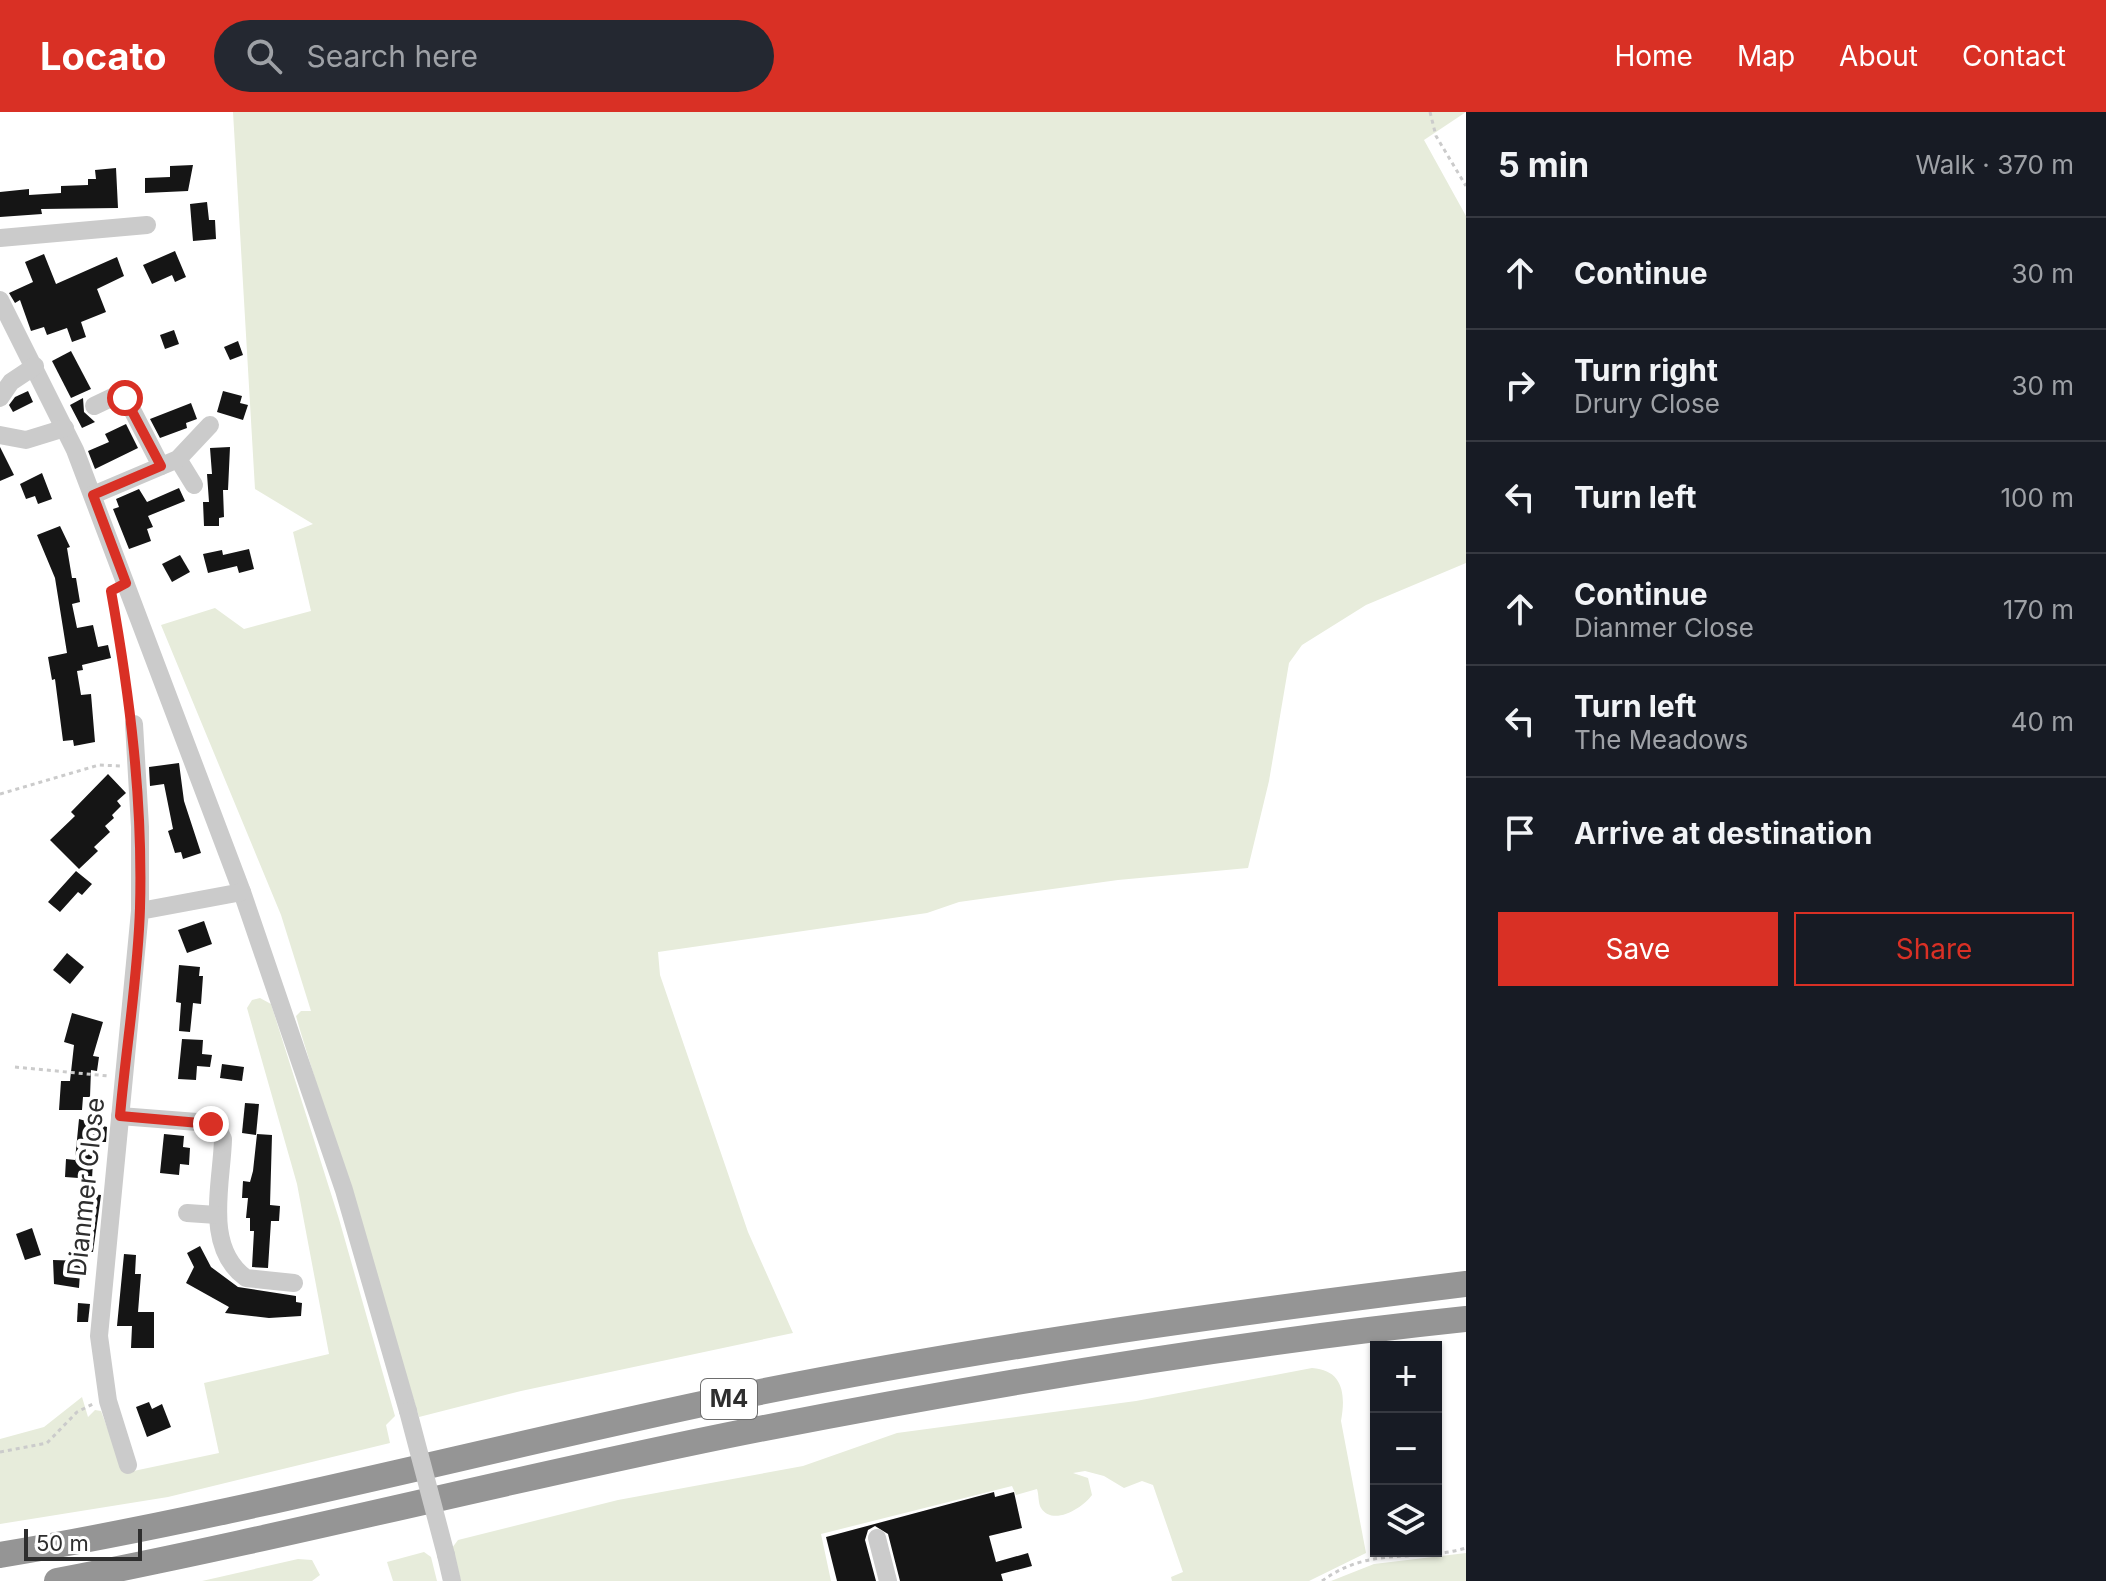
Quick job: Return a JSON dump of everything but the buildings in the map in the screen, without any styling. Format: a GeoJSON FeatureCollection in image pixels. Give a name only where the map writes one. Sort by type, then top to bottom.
{"type":"FeatureCollection","features":[{"type":"Feature","properties":{"kind":"highway","name":"M4"},"geometry":{"type":"LineString","coordinates":[[0,1555],[195,1518],[724,1400],[875,1370],[1069,1337],[1466,1284]]}},
{"type":"Feature","properties":{"kind":"highway","name":"M4"},"geometry":{"type":"LineString","coordinates":[[57,1581],[829,1416],[1056,1376],[1466,1319]]}},
{"type":"Feature","properties":{"kind":"street"},"geometry":{"type":"LineString","coordinates":[[0,238],[147,225]]}},
{"type":"Feature","properties":{"kind":"street"},"geometry":{"type":"LineString","coordinates":[[1,306],[35,366],[93,495],[119,587],[242,892],[344,1190],[408,1411],[452,1581]]}},
{"type":"Feature","properties":{"kind":"street"},"geometry":{"type":"LineString","coordinates":[[4,382],[35,366]]}},
{"type":"Feature","properties":{"kind":"street"},"geometry":{"type":"LineString","coordinates":[[94,406],[115,396],[127,400],[170,462],[194,485]]}},
{"type":"Feature","properties":{"kind":"street"},"geometry":{"type":"LineString","coordinates":[[93,495],[170,462],[210,425]]}},
{"type":"Feature","properties":{"kind":"street"},"geometry":{"type":"LineString","coordinates":[[0,435],[26,440],[65,428]]}},
{"type":"Feature","properties":{"kind":"street","name":"Dianmer Close"},"geometry":{"type":"LineString","coordinates":[[128,1465],[108,1401],[99,1336],[140,911],[134,724]]}},
{"type":"Feature","properties":{"kind":"street"},"geometry":{"type":"LineString","coordinates":[[140,911],[242,892]]}},
{"type":"Feature","properties":{"kind":"street"},"geometry":{"type":"LineString","coordinates":[[120,1116],[197,1122],[218,1129],[223,1139],[217,1215],[225,1246],[246,1278],[294,1283]]}},
{"type":"Feature","properties":{"kind":"street"},"geometry":{"type":"LineString","coordinates":[[187,1213],[217,1215]]}},
{"type":"Feature","properties":{"kind":"street"},"geometry":{"type":"LineString","coordinates":[[877,1538],[888,1581]]}},
{"type":"Feature","properties":{"kind":"path"},"geometry":{"type":"LineString","coordinates":[[1430,112],[1436,136],[1466,186]]}},
{"type":"Feature","properties":{"kind":"path"},"geometry":{"type":"LineString","coordinates":[[119,587],[134,724]]}},
{"type":"Feature","properties":{"kind":"path"},"geometry":{"type":"LineString","coordinates":[[0,794],[99,765],[136,768]]}},
{"type":"Feature","properties":{"kind":"path"},"geometry":{"type":"LineString","coordinates":[[15,1067],[124,1078]]}},
{"type":"Feature","properties":{"kind":"path"},"geometry":{"type":"LineString","coordinates":[[0,1452],[47,1443],[85,1406],[108,1401]]}},
{"type":"Feature","properties":{"kind":"path"},"geometry":{"type":"LineString","coordinates":[[1322,1581],[1356,1564],[1382,1557],[1466,1548]]}},
{"type":"Feature","properties":{"kind":"green space"},"geometry":{"type":"Polygon","coordinates":[[[233,112],[1466,112],[1424,140],[1466,216],[1466,563],[1366,605],[1302,645],[1289,663],[1269,781],[1248,868],[1118,880],[959,902],[927,913],[658,952],[660,975],[748,1232],[793,1333],[521,1391],[419,1417],[296,1016],[301,1011],[311,1011],[281,915],[161,625],[215,608],[244,629],[311,611],[293,532],[313,524],[255,489],[233,112]]]}},
{"type":"Feature","properties":{"kind":"green space"},"geometry":{"type":"Polygon","coordinates":[[[260,998],[271,1004],[339,1219],[395,1416],[386,1425],[390,1443],[168,1497],[0,1524],[0,1439],[44,1427],[82,1397],[88,1417],[95,1410],[101,1411],[124,1473],[219,1453],[204,1383],[329,1354],[297,1184],[247,1008],[252,1000],[260,998]]]}},
{"type":"Feature","properties":{"kind":"green space"},"geometry":{"type":"Polygon","coordinates":[[[1312,1368],[1330,1373],[1340,1385],[1343,1402],[1341,1421],[1366,1553],[1309,1581],[1172,1581],[1171,1577],[1183,1572],[1153,1485],[1142,1481],[1124,1488],[1104,1476],[1085,1471],[1073,1473],[1088,1478],[1092,1495],[1076,1509],[1060,1515],[1053,1516],[1041,1508],[1037,1489],[1016,1495],[1012,1486],[821,1534],[831,1581],[461,1581],[452,1548],[458,1540],[618,1500],[803,1466],[897,1433],[1136,1401],[1312,1368]]]}},
{"type":"Feature","properties":{"kind":"green space"},"geometry":{"type":"Polygon","coordinates":[[[424,1552],[431,1557],[437,1581],[393,1581],[387,1562],[424,1552]]]}},
{"type":"Feature","properties":{"kind":"green space"},"geometry":{"type":"Polygon","coordinates":[[[1466,1553],[1466,1581],[1331,1581],[1374,1564],[1466,1553]]]}},
{"type":"Feature","properties":{"kind":"green space"},"geometry":{"type":"Polygon","coordinates":[[[298,1559],[312,1560],[320,1575],[312,1581],[202,1581],[298,1559]]]}},
{"type":"Feature","properties":{"kind":"route"},"geometry":{"type":"LineString","coordinates":[[125,398],[161,466],[93,495],[126,583],[111,591],[134,724],[140,827],[140,911],[120,1116],[211,1124]]}}]}
